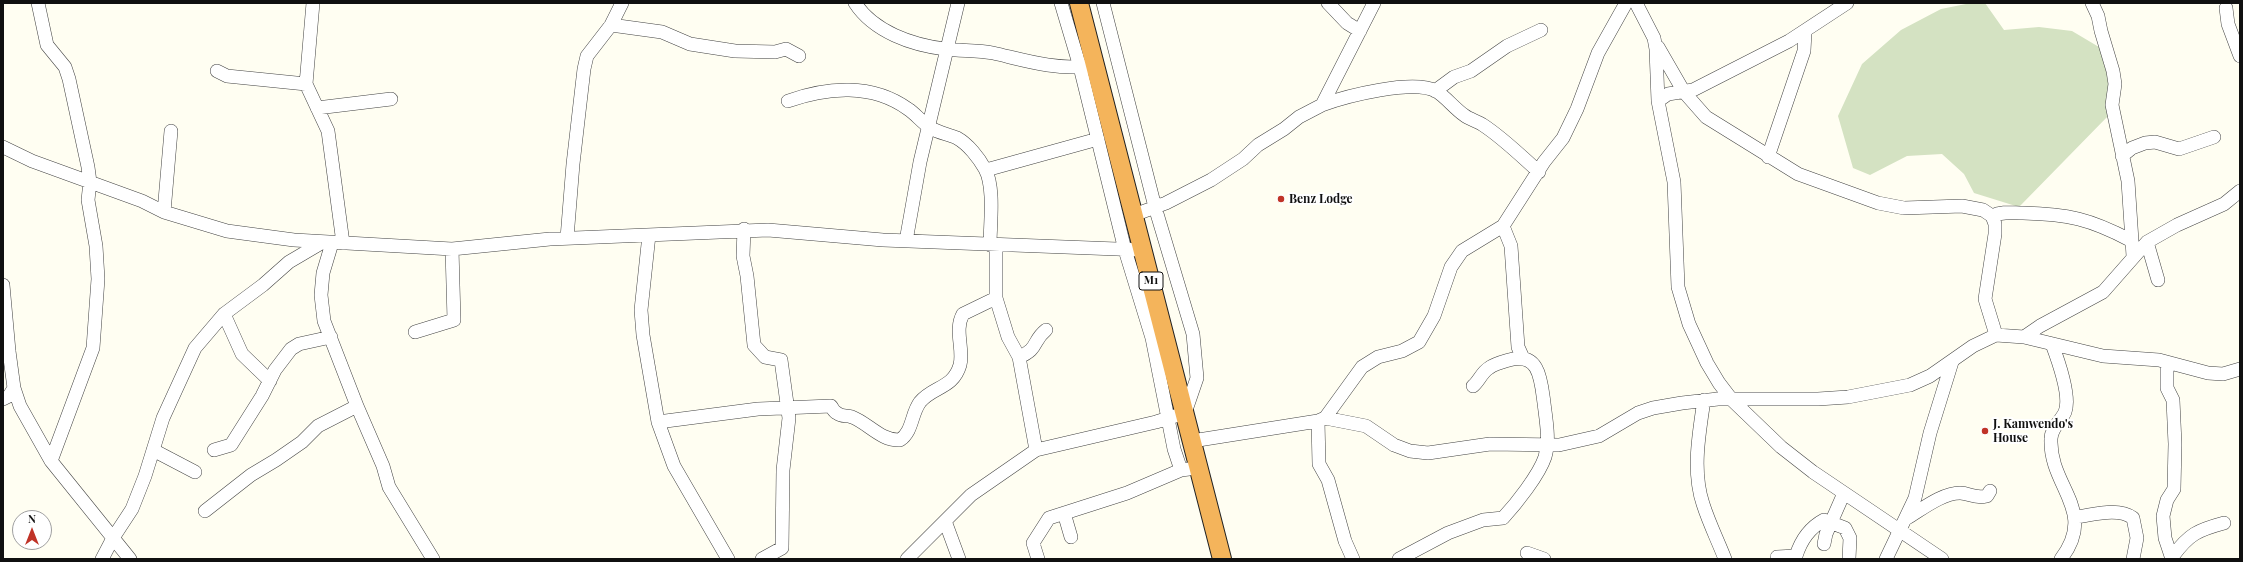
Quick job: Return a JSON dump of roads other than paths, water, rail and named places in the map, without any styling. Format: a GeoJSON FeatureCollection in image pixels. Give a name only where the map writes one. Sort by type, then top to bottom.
{"type":"FeatureCollection","features":[{"type":"Feature","properties":{"kind":"highway","name":"M1"},"geometry":{"type":"LineString","coordinates":[[1068,7],[1134,215],[1143,250],[1177,416],[1192,440],[1222,559]]}},
{"type":"Feature","properties":{"kind":"street"},"geometry":{"type":"LineString","coordinates":[[38,3],[47,45],[65,67],[69,79],[90,182],[88,200],[96,246],[98,279],[93,348],[51,462]]}},
{"type":"Feature","properties":{"kind":"street"},"geometry":{"type":"LineString","coordinates":[[313,3],[306,84],[328,131],[333,243],[323,273],[321,295],[324,321],[357,406],[383,466],[389,487],[433,559]]}},
{"type":"Feature","properties":{"kind":"street"},"geometry":{"type":"LineString","coordinates":[[567,238],[573,164],[584,69],[587,56],[611,25],[622,3]]}},
{"type":"Feature","properties":{"kind":"street"},"geometry":{"type":"LineString","coordinates":[[854,3],[873,22],[888,32],[920,45],[945,49],[992,53],[1052,66],[1087,66],[1098,139],[1125,250],[1177,416],[1181,470]]}},
{"type":"Feature","properties":{"kind":"street"},"geometry":{"type":"LineString","coordinates":[[906,240],[928,126],[945,49],[958,3]]}},
{"type":"Feature","properties":{"kind":"street"},"geometry":{"type":"LineString","coordinates":[[907,559],[972,495],[1036,450],[1177,416],[1197,378],[1193,334],[1155,207],[1103,3]]}},
{"type":"Feature","properties":{"kind":"street"},"geometry":{"type":"LineString","coordinates":[[1328,3],[1347,23],[1360,31]]}},
{"type":"Feature","properties":{"kind":"street"},"geometry":{"type":"LineString","coordinates":[[1322,105],[1374,3]]}},
{"type":"Feature","properties":{"kind":"street"},"geometry":{"type":"LineString","coordinates":[[1353,559],[1345,541],[1328,480],[1319,464],[1321,420],[1362,368],[1378,358],[1402,351],[1419,342],[1434,316],[1451,267],[1462,251],[1503,226],[1544,162],[1563,138],[1577,109],[1598,53],[1626,3]]}},
{"type":"Feature","properties":{"kind":"street"},"geometry":{"type":"LineString","coordinates":[[1636,3],[1664,61],[1684,92],[1706,117],[1768,157],[1814,180],[1878,203],[1904,208],[1962,206],[1983,210],[1992,216],[1995,224],[1995,234],[1985,299],[1996,335]]}},
{"type":"Feature","properties":{"kind":"street"},"geometry":{"type":"LineString","coordinates":[[1658,101],[1668,94],[1684,92],[1805,32],[1847,3]]}},
{"type":"Feature","properties":{"kind":"street"},"geometry":{"type":"LineString","coordinates":[[2092,3],[2098,16],[2100,31],[2113,72],[2115,84],[2112,105],[2128,181],[2130,240],[2133,256]]}},
{"type":"Feature","properties":{"kind":"street"},"geometry":{"type":"LineString","coordinates":[[2226,8],[2228,24],[2240,56]]}},
{"type":"Feature","properties":{"kind":"street"},"geometry":{"type":"LineString","coordinates":[[611,25],[662,32],[690,44],[734,51],[775,52],[786,49],[799,56]]}},
{"type":"Feature","properties":{"kind":"street"},"geometry":{"type":"LineString","coordinates":[[1435,91],[1454,77],[1471,71],[1507,46],[1541,30]]}},
{"type":"Feature","properties":{"kind":"street"},"geometry":{"type":"LineString","coordinates":[[1768,157],[1804,50],[1805,32]]}},
{"type":"Feature","properties":{"kind":"street"},"geometry":{"type":"LineString","coordinates":[[1654,38],[1658,101],[1674,182],[1676,265],[1680,296],[1698,344],[1719,383],[1732,400],[1795,458],[1844,492],[1903,524],[1936,556]]}},
{"type":"Feature","properties":{"kind":"street"},"geometry":{"type":"LineString","coordinates":[[216,71],[227,76],[306,84]]}},
{"type":"Feature","properties":{"kind":"street"},"geometry":{"type":"LineString","coordinates":[[1134,215],[1155,207],[1211,180],[1243,159],[1258,145],[1284,129],[1299,117],[1322,105],[1336,99],[1380,90],[1412,87],[1435,91],[1464,116],[1483,125],[1510,145],[1539,172]]}},
{"type":"Feature","properties":{"kind":"street"},"geometry":{"type":"LineString","coordinates":[[788,101],[811,93],[832,90],[872,92],[908,108],[928,126],[958,139],[968,147],[986,170],[990,181],[996,298],[1008,336],[1019,357],[1036,450]]}},
{"type":"Feature","properties":{"kind":"street"},"geometry":{"type":"LineString","coordinates":[[317,108],[391,99]]}},
{"type":"Feature","properties":{"kind":"street"},"geometry":{"type":"LineString","coordinates":[[164,212],[171,131]]}},
{"type":"Feature","properties":{"kind":"street"},"geometry":{"type":"LineString","coordinates":[[2122,156],[2132,148],[2145,143],[2155,142],[2179,149],[2214,137]]}},
{"type":"Feature","properties":{"kind":"street"},"geometry":{"type":"LineString","coordinates":[[986,170],[1098,139]]}},
{"type":"Feature","properties":{"kind":"street"},"geometry":{"type":"LineString","coordinates":[[4,150],[142,201],[164,212],[227,231],[294,240],[452,249],[567,238],[744,230],[799,231],[906,240],[993,245],[1143,250]]}},
{"type":"Feature","properties":{"kind":"street"},"geometry":{"type":"LineString","coordinates":[[2024,337],[2040,326],[2103,292],[2112,284],[2133,256],[2147,242],[2177,225],[2224,204],[2240,191]]}},
{"type":"Feature","properties":{"kind":"street"},"geometry":{"type":"LineString","coordinates":[[1992,216],[1998,213],[2010,212],[2068,216],[2093,222],[2130,240]]}},
{"type":"Feature","properties":{"kind":"street"},"geometry":{"type":"LineString","coordinates":[[1503,226],[1511,246],[1518,347],[1523,358]]}},
{"type":"Feature","properties":{"kind":"street"},"geometry":{"type":"LineString","coordinates":[[744,230],[743,256],[747,276],[754,345],[765,357],[782,360],[788,408],[783,470],[782,548],[762,559]]}},
{"type":"Feature","properties":{"kind":"street"},"geometry":{"type":"LineString","coordinates":[[649,235],[642,310],[643,335],[658,422],[674,466],[728,559]]}},
{"type":"Feature","properties":{"kind":"street"},"geometry":{"type":"LineString","coordinates":[[2147,242],[2158,280]]}},
{"type":"Feature","properties":{"kind":"street"},"geometry":{"type":"LineString","coordinates":[[102,559],[132,508],[145,476],[152,450],[166,411],[195,348],[224,314],[263,285],[289,262],[333,243]]}},
{"type":"Feature","properties":{"kind":"street"},"geometry":{"type":"LineString","coordinates":[[415,332],[454,320],[452,249]]}},
{"type":"Feature","properties":{"kind":"street"},"geometry":{"type":"LineString","coordinates":[[3,285],[14,388],[20,406],[51,462],[130,559]]}},
{"type":"Feature","properties":{"kind":"street"},"geometry":{"type":"LineString","coordinates":[[658,422],[702,415],[831,406],[835,412],[843,417],[851,417],[884,436],[894,440],[900,440],[908,431],[920,402],[950,383],[957,372],[960,364],[959,323],[963,314],[996,298]]}},
{"type":"Feature","properties":{"kind":"street"},"geometry":{"type":"LineString","coordinates":[[224,314],[242,354],[270,381]]}},
{"type":"Feature","properties":{"kind":"street"},"geometry":{"type":"LineString","coordinates":[[1019,357],[1030,352],[1040,334],[1046,330]]}},
{"type":"Feature","properties":{"kind":"street"},"geometry":{"type":"LineString","coordinates":[[1192,440],[1321,420],[1366,426],[1394,445],[1410,451],[1422,452],[1490,444],[1548,446],[1599,436],[1638,413],[1653,408],[1704,400],[1818,399],[1870,394],[1910,386],[1930,376],[1979,343],[1996,335],[2024,337],[2103,356],[2150,359],[2208,373],[2223,374],[2240,369]]}},
{"type":"Feature","properties":{"kind":"street"},"geometry":{"type":"LineString","coordinates":[[214,450],[230,445],[270,381],[275,370],[295,346],[331,336]]}},
{"type":"Feature","properties":{"kind":"street"},"geometry":{"type":"LineString","coordinates":[[2052,344],[2059,363],[2068,404],[2051,438],[2053,457],[2076,517],[2073,540],[2061,559]]}},
{"type":"Feature","properties":{"kind":"street"},"geometry":{"type":"LineString","coordinates":[[1399,559],[1448,533],[1483,520],[1503,518],[1540,469],[1548,446],[1539,372],[1532,362],[1523,358],[1511,359],[1493,365],[1487,368],[1480,380],[1473,386]]}},
{"type":"Feature","properties":{"kind":"street"},"geometry":{"type":"LineString","coordinates":[[1886,559],[1915,498],[1930,433],[1952,362]]}},
{"type":"Feature","properties":{"kind":"street"},"geometry":{"type":"LineString","coordinates":[[2167,363],[2167,388],[2173,400],[2175,444],[2174,489],[2167,500],[2163,516],[2166,538],[2172,558]]}},
{"type":"Feature","properties":{"kind":"street"},"geometry":{"type":"LineString","coordinates":[[3,399],[10,396],[14,388]]}},
{"type":"Feature","properties":{"kind":"street"},"geometry":{"type":"LineString","coordinates":[[1704,400],[1699,432],[1697,473],[1702,503],[1725,559]]}},
{"type":"Feature","properties":{"kind":"street"},"geometry":{"type":"LineString","coordinates":[[205,511],[251,475],[302,442],[318,426],[357,406]]}},
{"type":"Feature","properties":{"kind":"street"},"geometry":{"type":"LineString","coordinates":[[152,450],[195,472]]}},
{"type":"Feature","properties":{"kind":"street"},"geometry":{"type":"LineString","coordinates":[[1038,559],[1033,543],[1049,518],[1127,493],[1181,470],[1199,468]]}},
{"type":"Feature","properties":{"kind":"street"},"geometry":{"type":"LineString","coordinates":[[1903,524],[1944,497],[1960,493],[1977,498],[1987,496],[1990,491]]}},
{"type":"Feature","properties":{"kind":"street"},"geometry":{"type":"LineString","coordinates":[[1824,544],[1831,522],[1844,492]]}},
{"type":"Feature","properties":{"kind":"street"},"geometry":{"type":"LineString","coordinates":[[2076,517],[2106,513],[2128,514],[2133,518],[2137,538],[2133,559]]}},
{"type":"Feature","properties":{"kind":"street"},"geometry":{"type":"LineString","coordinates":[[1064,514],[1071,537]]}},
{"type":"Feature","properties":{"kind":"street"},"geometry":{"type":"LineString","coordinates":[[1777,559],[1777,557],[1796,556],[1800,542],[1815,525],[1824,520],[1845,528],[1850,538],[1848,559]]}},
{"type":"Feature","properties":{"kind":"street"},"geometry":{"type":"LineString","coordinates":[[945,521],[959,559]]}},
{"type":"Feature","properties":{"kind":"street"},"geometry":{"type":"LineString","coordinates":[[2172,558],[2184,540],[2199,530],[2224,523]]}},
{"type":"Feature","properties":{"kind":"street"},"geometry":{"type":"LineString","coordinates":[[1527,553],[1544,559]]}},
{"type":"Feature","properties":{"kind":"place","name":"Benz Lodge"},"geometry":{"type":"Point","coordinates":[1281,199]}},
{"type":"Feature","properties":{"kind":"place","name":"J. Kamwendo's House"},"geometry":{"type":"Point","coordinates":[1985,431]}}]}
